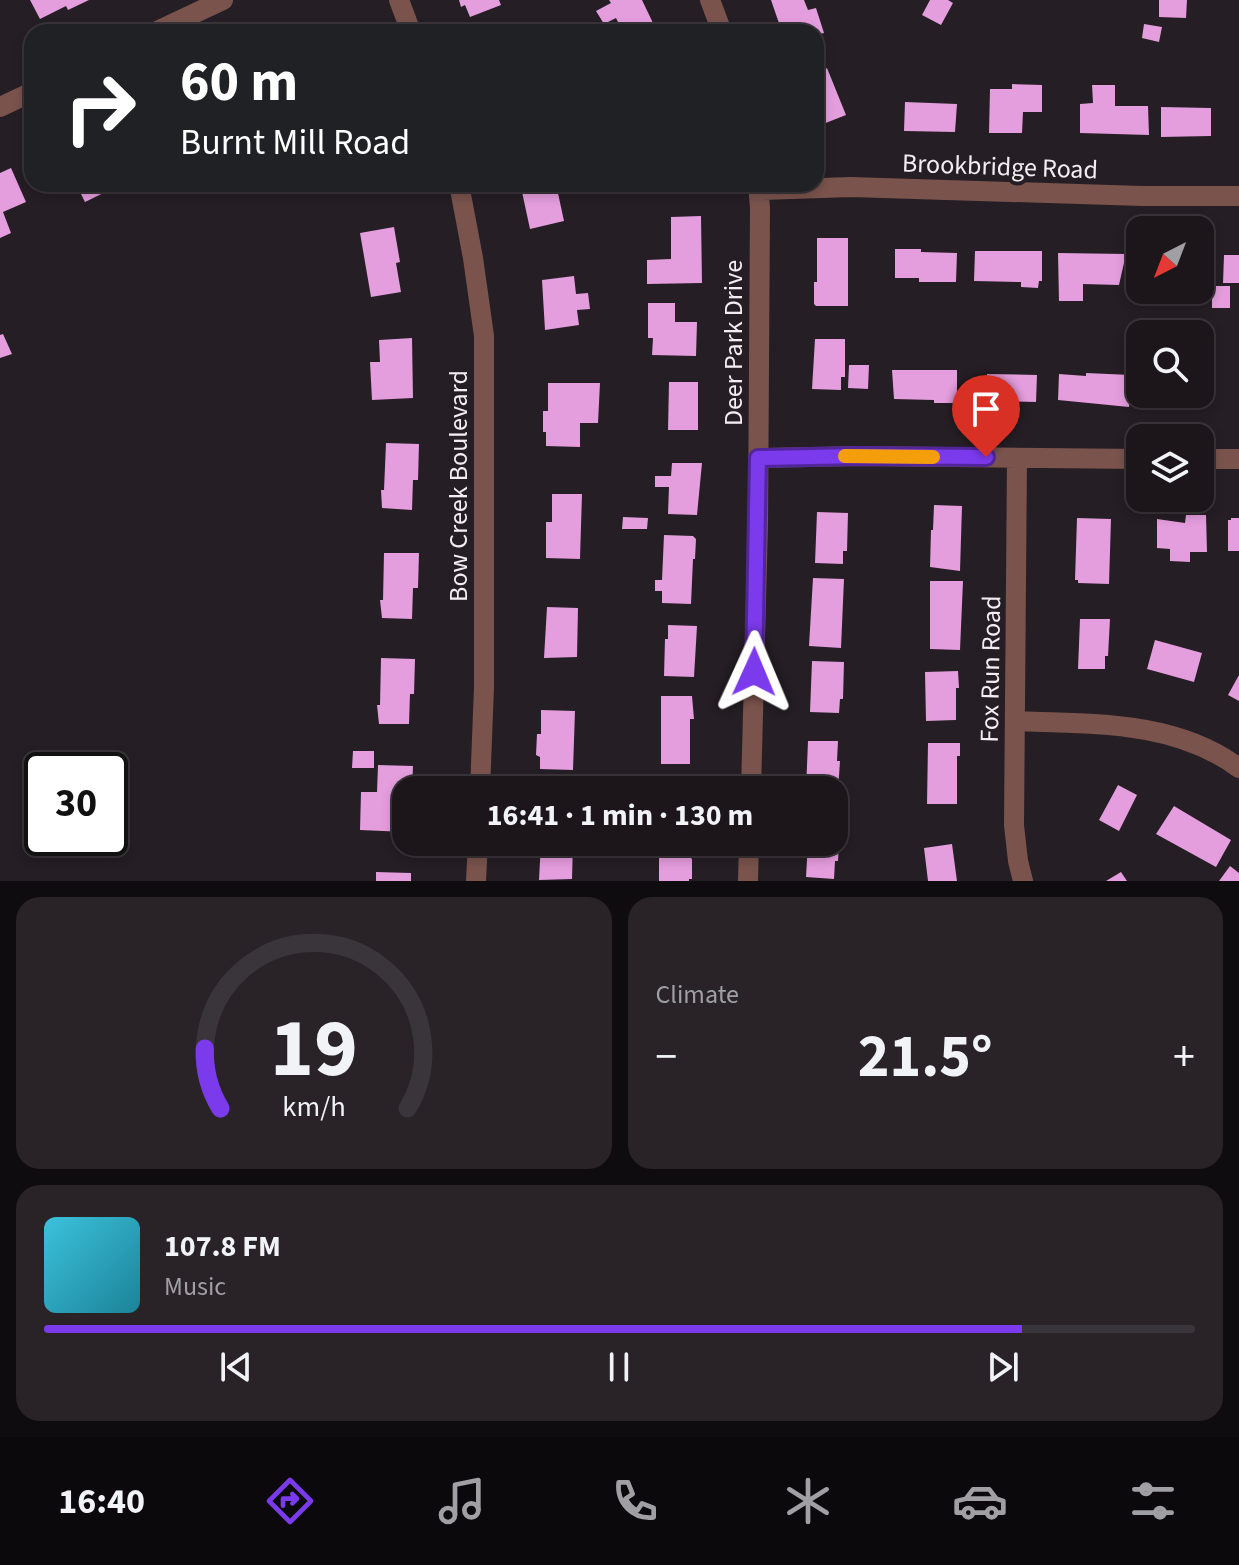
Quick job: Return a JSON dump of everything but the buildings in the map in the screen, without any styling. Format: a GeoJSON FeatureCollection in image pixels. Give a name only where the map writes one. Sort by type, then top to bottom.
{"type":"FeatureCollection","features":[{"type":"Feature","properties":{"kind":"street"},"geometry":{"type":"LineString","coordinates":[[172,24],[223,0]]}},
{"type":"Feature","properties":{"kind":"street"},"geometry":{"type":"LineString","coordinates":[[399,0],[408,24]]}},
{"type":"Feature","properties":{"kind":"street"},"geometry":{"type":"LineString","coordinates":[[710,0],[719,24]]}},
{"type":"Feature","properties":{"kind":"street"},"geometry":{"type":"LineString","coordinates":[[0,107],[24,96]]}},
{"type":"Feature","properties":{"kind":"street","name":"Brookbridge Road"},"geometry":{"type":"LineString","coordinates":[[824,187],[1239,196]]}},
{"type":"Feature","properties":{"kind":"street","name":"Bow Creek Boulevard"},"geometry":{"type":"LineString","coordinates":[[461,192],[484,336],[484,687],[481,776]]}},
{"type":"Feature","properties":{"kind":"street","name":"Deer Park Drive"},"geometry":{"type":"LineString","coordinates":[[751,776],[758,458],[758,192]]}},
{"type":"Feature","properties":{"kind":"street"},"geometry":{"type":"LineString","coordinates":[[758,458],[1126,459]]}},
{"type":"Feature","properties":{"kind":"street","name":"Fox Run Road"},"geometry":{"type":"LineString","coordinates":[[1017,458],[1014,825],[1023,881]]}},
{"type":"Feature","properties":{"kind":"street"},"geometry":{"type":"LineString","coordinates":[[1214,459],[1239,459]]}},
{"type":"Feature","properties":{"kind":"street"},"geometry":{"type":"LineString","coordinates":[[1015,721],[1120,725],[1159,732],[1196,745],[1239,768]]}},
{"type":"Feature","properties":{"kind":"street"},"geometry":{"type":"LineString","coordinates":[[476,881],[477,856]]}},
{"type":"Feature","properties":{"kind":"street"},"geometry":{"type":"LineString","coordinates":[[748,881],[749,856]]}},
{"type":"Feature","properties":{"kind":"slow traffic"},"geometry":{"type":"LineString","coordinates":[[845,456],[933,457]]}},
{"type":"Feature","properties":{"kind":"route"},"geometry":{"type":"LineString","coordinates":[[754,672],[758,458],[986,457]]}}]}
